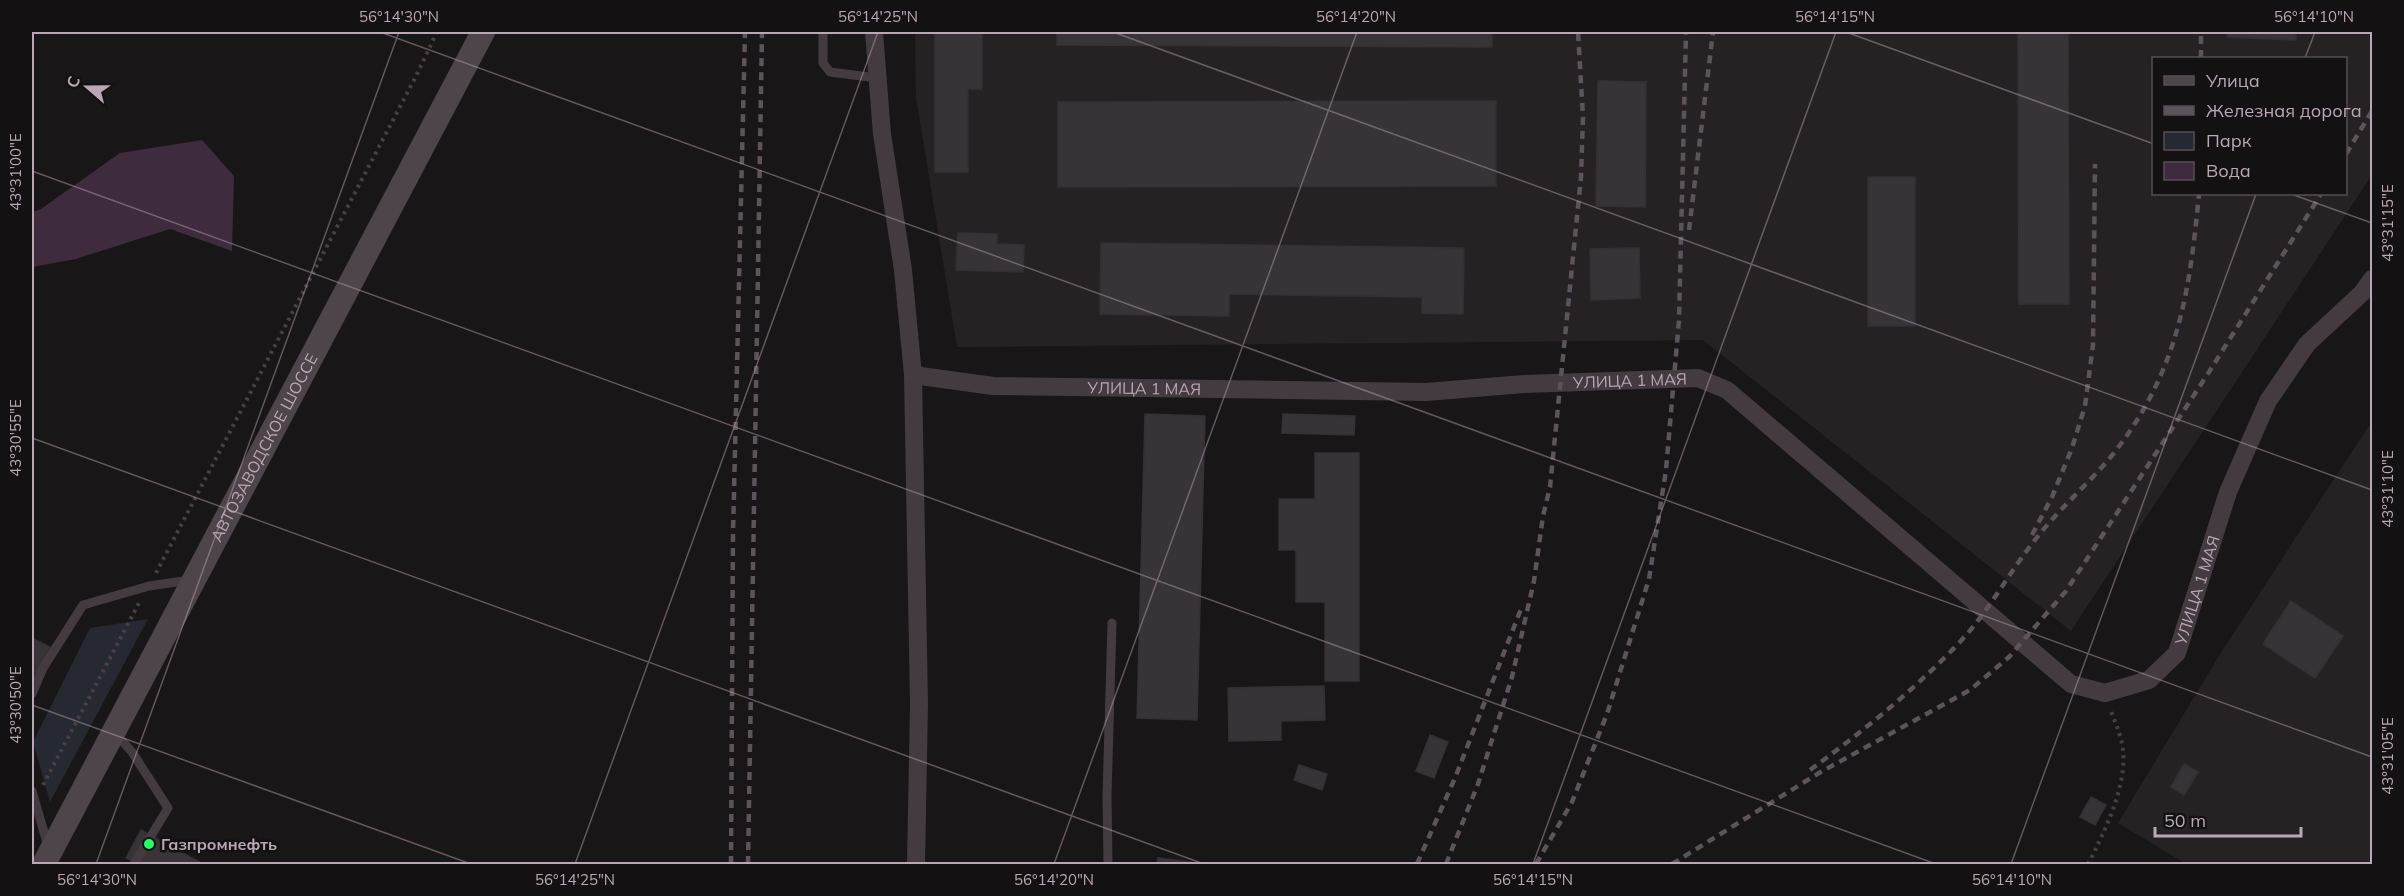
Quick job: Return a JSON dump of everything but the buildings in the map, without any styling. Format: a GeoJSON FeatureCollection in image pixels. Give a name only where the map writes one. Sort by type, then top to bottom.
{"type":"FeatureCollection","features":[{"type":"Feature","properties":{"kind":"main road","name":"АВТОЗАВОДСКОЕ ШОССЕ"},"geometry":{"type":"LineString","coordinates":[[47,859],[483,32]]}},
{"type":"Feature","properties":{"kind":"street"},"geometry":{"type":"LineString","coordinates":[[874,32],[882,134],[903,270],[913,375],[919,704],[916,864]]}},
{"type":"Feature","properties":{"kind":"street","name":"УЛИЦА 1 МАЯ"},"geometry":{"type":"LineString","coordinates":[[913,375],[993,386],[1426,392],[1524,384],[1698,378],[1727,390],[2071,684],[2105,693],[2150,680],[2177,653],[2228,492],[2268,401],[2307,344],[2362,293],[2373,279]]}},
{"type":"Feature","properties":{"kind":"lane"},"geometry":{"type":"LineString","coordinates":[[823,32],[824,63],[830,72],[877,78]]}},
{"type":"Feature","properties":{"kind":"lane"},"geometry":{"type":"LineString","coordinates":[[32,694],[43,668],[83,604],[149,586],[195,579]]}},
{"type":"Feature","properties":{"kind":"lane"},"geometry":{"type":"LineString","coordinates":[[1108,864],[1107,795],[1112,623]]}},
{"type":"Feature","properties":{"kind":"lane"},"geometry":{"type":"LineString","coordinates":[[115,733],[132,752],[168,808],[134,864]]}},
{"type":"Feature","properties":{"kind":"lane"},"geometry":{"type":"LineString","coordinates":[[33,796],[47,859]]}},
{"type":"Feature","properties":{"kind":"path"},"geometry":{"type":"LineString","coordinates":[[33,796],[149,586],[437,32]]}},
{"type":"Feature","properties":{"kind":"path"},"geometry":{"type":"LineString","coordinates":[[2088,864],[2121,787],[2123,746],[2105,693]]}},
{"type":"Feature","properties":{"kind":"shaded area"},"geometry":{"type":"Polygon","coordinates":[[[915,32],[2372,32],[2372,175],[2071,631],[1703,340],[957,347],[916,98],[915,32]]]}},
{"type":"Feature","properties":{"kind":"shaded area"},"geometry":{"type":"Polygon","coordinates":[[[2372,421],[2372,864],[2186,864],[2118,823],[2222,651],[2372,421]]]}},
{"type":"Feature","properties":{"kind":"green space"},"geometry":{"type":"Polygon","coordinates":[[[148,619],[50,802],[33,742],[90,628],[148,619]]]}},
{"type":"Feature","properties":{"kind":"water"},"geometry":{"type":"Polygon","coordinates":[[[202,140],[234,176],[232,251],[170,229],[76,259],[32,267],[32,212],[41,209],[120,153],[202,140]]]}},
{"type":"Feature","properties":{"kind":"railway"},"geometry":{"type":"LineString","coordinates":[[731,864],[733,534],[745,32]]}},
{"type":"Feature","properties":{"kind":"railway"},"geometry":{"type":"LineString","coordinates":[[748,864],[762,32]]}},
{"type":"Feature","properties":{"kind":"railway"},"geometry":{"type":"LineString","coordinates":[[1446,864],[1478,784],[1512,677],[1534,581],[1543,516],[1550,487],[1581,177],[1583,117],[1578,32]]}},
{"type":"Feature","properties":{"kind":"railway"},"geometry":{"type":"LineString","coordinates":[[1536,864],[1572,802],[1607,714],[1649,579],[1666,470],[1679,320],[1686,32]]}},
{"type":"Feature","properties":{"kind":"railway"},"geometry":{"type":"LineString","coordinates":[[1689,230],[1713,32]]}},
{"type":"Feature","properties":{"kind":"railway"},"geometry":{"type":"LineString","coordinates":[[2201,32],[2201,57]]}},
{"type":"Feature","properties":{"kind":"railway"},"geometry":{"type":"LineString","coordinates":[[2347,152],[2372,111]]}},
{"type":"Feature","properties":{"kind":"railway"},"geometry":{"type":"LineString","coordinates":[[2032,535],[2052,497],[2072,448],[2085,406],[2093,345],[2095,164]]}},
{"type":"Feature","properties":{"kind":"railway"},"geometry":{"type":"LineString","coordinates":[[1810,770],[1887,710],[1958,644],[1980,618],[2039,535],[2123,441],[2142,412],[2170,353],[2186,292],[2199,195]]}},
{"type":"Feature","properties":{"kind":"railway"},"geometry":{"type":"LineString","coordinates":[[1672,864],[1819,773],[1970,690],[2009,657],[2066,591],[2209,372],[2320,195]]}},
{"type":"Feature","properties":{"kind":"railway"},"geometry":{"type":"LineString","coordinates":[[1417,864],[1455,778],[1521,609]]}},
{"type":"Feature","properties":{"kind":"place","name":"Газпромнефть"},"geometry":{"type":"Point","coordinates":[149,844]}}]}
